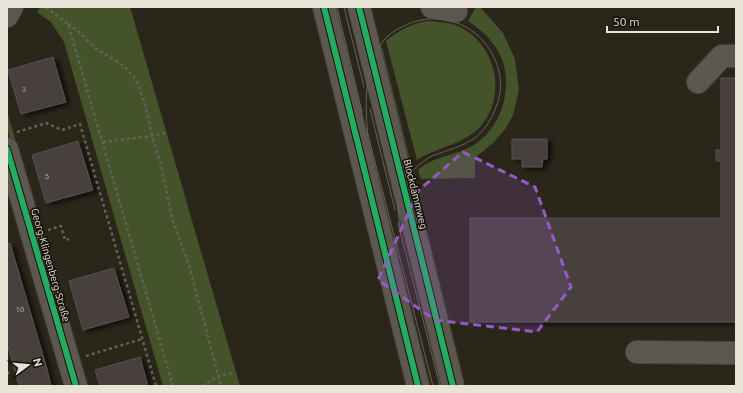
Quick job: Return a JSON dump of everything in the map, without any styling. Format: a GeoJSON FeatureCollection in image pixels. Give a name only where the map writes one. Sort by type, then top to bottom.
{"type":"FeatureCollection","features":[{"type":"Feature","properties":{"kind":"street"},"geometry":{"type":"LineString","coordinates":[[7,16],[12,7]]}},
{"type":"Feature","properties":{"kind":"street"},"geometry":{"type":"LineString","coordinates":[[324,7],[418,386]]}},
{"type":"Feature","properties":{"kind":"street","name":"Blockdammweg"},"geometry":{"type":"LineString","coordinates":[[359,7],[453,386]]}},
{"type":"Feature","properties":{"kind":"street"},"geometry":{"type":"LineString","coordinates":[[432,7],[456,11]]}},
{"type":"Feature","properties":{"kind":"street"},"geometry":{"type":"LineString","coordinates":[[698,82],[722,56],[736,56]]}},
{"type":"Feature","properties":{"kind":"street","name":"Georg-Klingenberg-Straße"},"geometry":{"type":"LineString","coordinates":[[12,141],[76,386]]}},
{"type":"Feature","properties":{"kind":"street"},"geometry":{"type":"LineString","coordinates":[[637,352],[736,353]]}},
{"type":"Feature","properties":{"kind":"path"},"geometry":{"type":"LineString","coordinates":[[46,7],[78,32],[95,48],[124,66],[139,86],[161,165],[172,218],[189,265],[221,386]]}},
{"type":"Feature","properties":{"kind":"path"},"geometry":{"type":"LineString","coordinates":[[68,24],[174,386]]}},
{"type":"Feature","properties":{"kind":"path"},"geometry":{"type":"LineString","coordinates":[[12,141],[46,123],[62,130],[80,124],[156,386]]}},
{"type":"Feature","properties":{"kind":"path"},"geometry":{"type":"LineString","coordinates":[[103,142],[166,133]]}},
{"type":"Feature","properties":{"kind":"path"},"geometry":{"type":"LineString","coordinates":[[54,229],[61,226],[65,240],[69,239]]}},
{"type":"Feature","properties":{"kind":"path"},"geometry":{"type":"LineString","coordinates":[[86,356],[142,339]]}},
{"type":"Feature","properties":{"kind":"path"},"geometry":{"type":"LineString","coordinates":[[202,386],[219,376],[235,372]]}},
{"type":"Feature","properties":{"kind":"highlighted area"},"geometry":{"type":"Polygon","coordinates":[[[463,152],[535,187],[571,287],[537,332],[435,320],[378,280],[419,190],[463,152]]]}},
{"type":"Feature","properties":{"kind":"green space"},"geometry":{"type":"Polygon","coordinates":[[[41,7],[130,7],[240,386],[163,386],[64,42],[51,22],[37,12],[41,7]]]}},
{"type":"Feature","properties":{"kind":"green space"},"geometry":{"type":"Polygon","coordinates":[[[476,7],[480,7],[503,33],[515,59],[519,90],[513,115],[506,128],[494,142],[475,158],[475,178],[421,179],[418,170],[424,165],[472,146],[482,139],[491,129],[502,107],[505,95],[505,69],[498,51],[491,41],[483,32],[468,21],[476,7]]]}},
{"type":"Feature","properties":{"kind":"green space"},"geometry":{"type":"Polygon","coordinates":[[[428,21],[444,22],[455,25],[471,34],[482,45],[489,58],[494,72],[495,87],[493,102],[488,115],[479,128],[465,138],[417,160],[386,41],[406,28],[428,21]]]}},
{"type":"Feature","properties":{"kind":"green space"},"geometry":{"type":"Polygon","coordinates":[[[382,47],[411,164],[407,168],[379,53],[382,47]]]}},
{"type":"Feature","properties":{"kind":"green space"},"geometry":{"type":"Polygon","coordinates":[[[7,111],[45,242],[40,243],[7,128],[7,111]]]}},
{"type":"Feature","properties":{"kind":"building"},"geometry":{"type":"Polygon","coordinates":[[[53,57],[66,102],[21,114],[8,70],[53,57]]]}},
{"type":"Feature","properties":{"kind":"building"},"geometry":{"type":"Polygon","coordinates":[[[721,78],[736,78],[736,322],[470,322],[470,218],[721,218],[721,161],[716,161],[716,150],[721,150],[721,78]]]}},
{"type":"Feature","properties":{"kind":"building"},"geometry":{"type":"Polygon","coordinates":[[[512,139],[547,139],[547,159],[543,159],[542,167],[522,167],[522,159],[512,159],[512,139]]]}},
{"type":"Feature","properties":{"kind":"building"},"geometry":{"type":"Polygon","coordinates":[[[78,141],[93,190],[46,203],[32,155],[78,141]]]}},
{"type":"Feature","properties":{"kind":"building"},"geometry":{"type":"Polygon","coordinates":[[[10,243],[51,386],[19,386],[7,343],[7,244],[10,243]]]}},
{"type":"Feature","properties":{"kind":"building"},"geometry":{"type":"Polygon","coordinates":[[[114,268],[129,317],[83,330],[69,281],[114,268]]]}},
{"type":"Feature","properties":{"kind":"building"},"geometry":{"type":"Polygon","coordinates":[[[140,357],[148,386],[100,386],[95,370],[140,357]]]}},
{"type":"Feature","properties":{"kind":"tram line"},"geometry":{"type":"LineString","coordinates":[[337,7],[362,112]]}},
{"type":"Feature","properties":{"kind":"tram line"},"geometry":{"type":"LineString","coordinates":[[344,7],[364,87]]}},
{"type":"Feature","properties":{"kind":"tram line"},"geometry":{"type":"LineString","coordinates":[[368,136],[366,113],[368,79],[379,47],[390,34],[400,28],[418,21],[433,19],[447,20],[461,24],[484,41],[492,54],[498,68],[500,78],[499,98],[493,115],[486,127],[476,137],[460,146],[430,157],[412,171],[406,178],[402,185],[398,200],[400,227]]}},
{"type":"Feature","properties":{"kind":"tram line"},"geometry":{"type":"LineString","coordinates":[[370,109],[395,210]]}},
{"type":"Feature","properties":{"kind":"tram line"},"geometry":{"type":"LineString","coordinates":[[367,131],[433,386]]}},
{"type":"Feature","properties":{"kind":"tram line"},"geometry":{"type":"LineString","coordinates":[[398,223],[440,386]]}},
{"type":"Feature","properties":{"kind":"cycle path"},"geometry":{"type":"LineString","coordinates":[[324,7],[418,386]]}},
{"type":"Feature","properties":{"kind":"cycle path"},"geometry":{"type":"LineString","coordinates":[[359,7],[453,386]]}},
{"type":"Feature","properties":{"kind":"cycle path"},"geometry":{"type":"LineString","coordinates":[[7,149],[76,386]]}}]}
